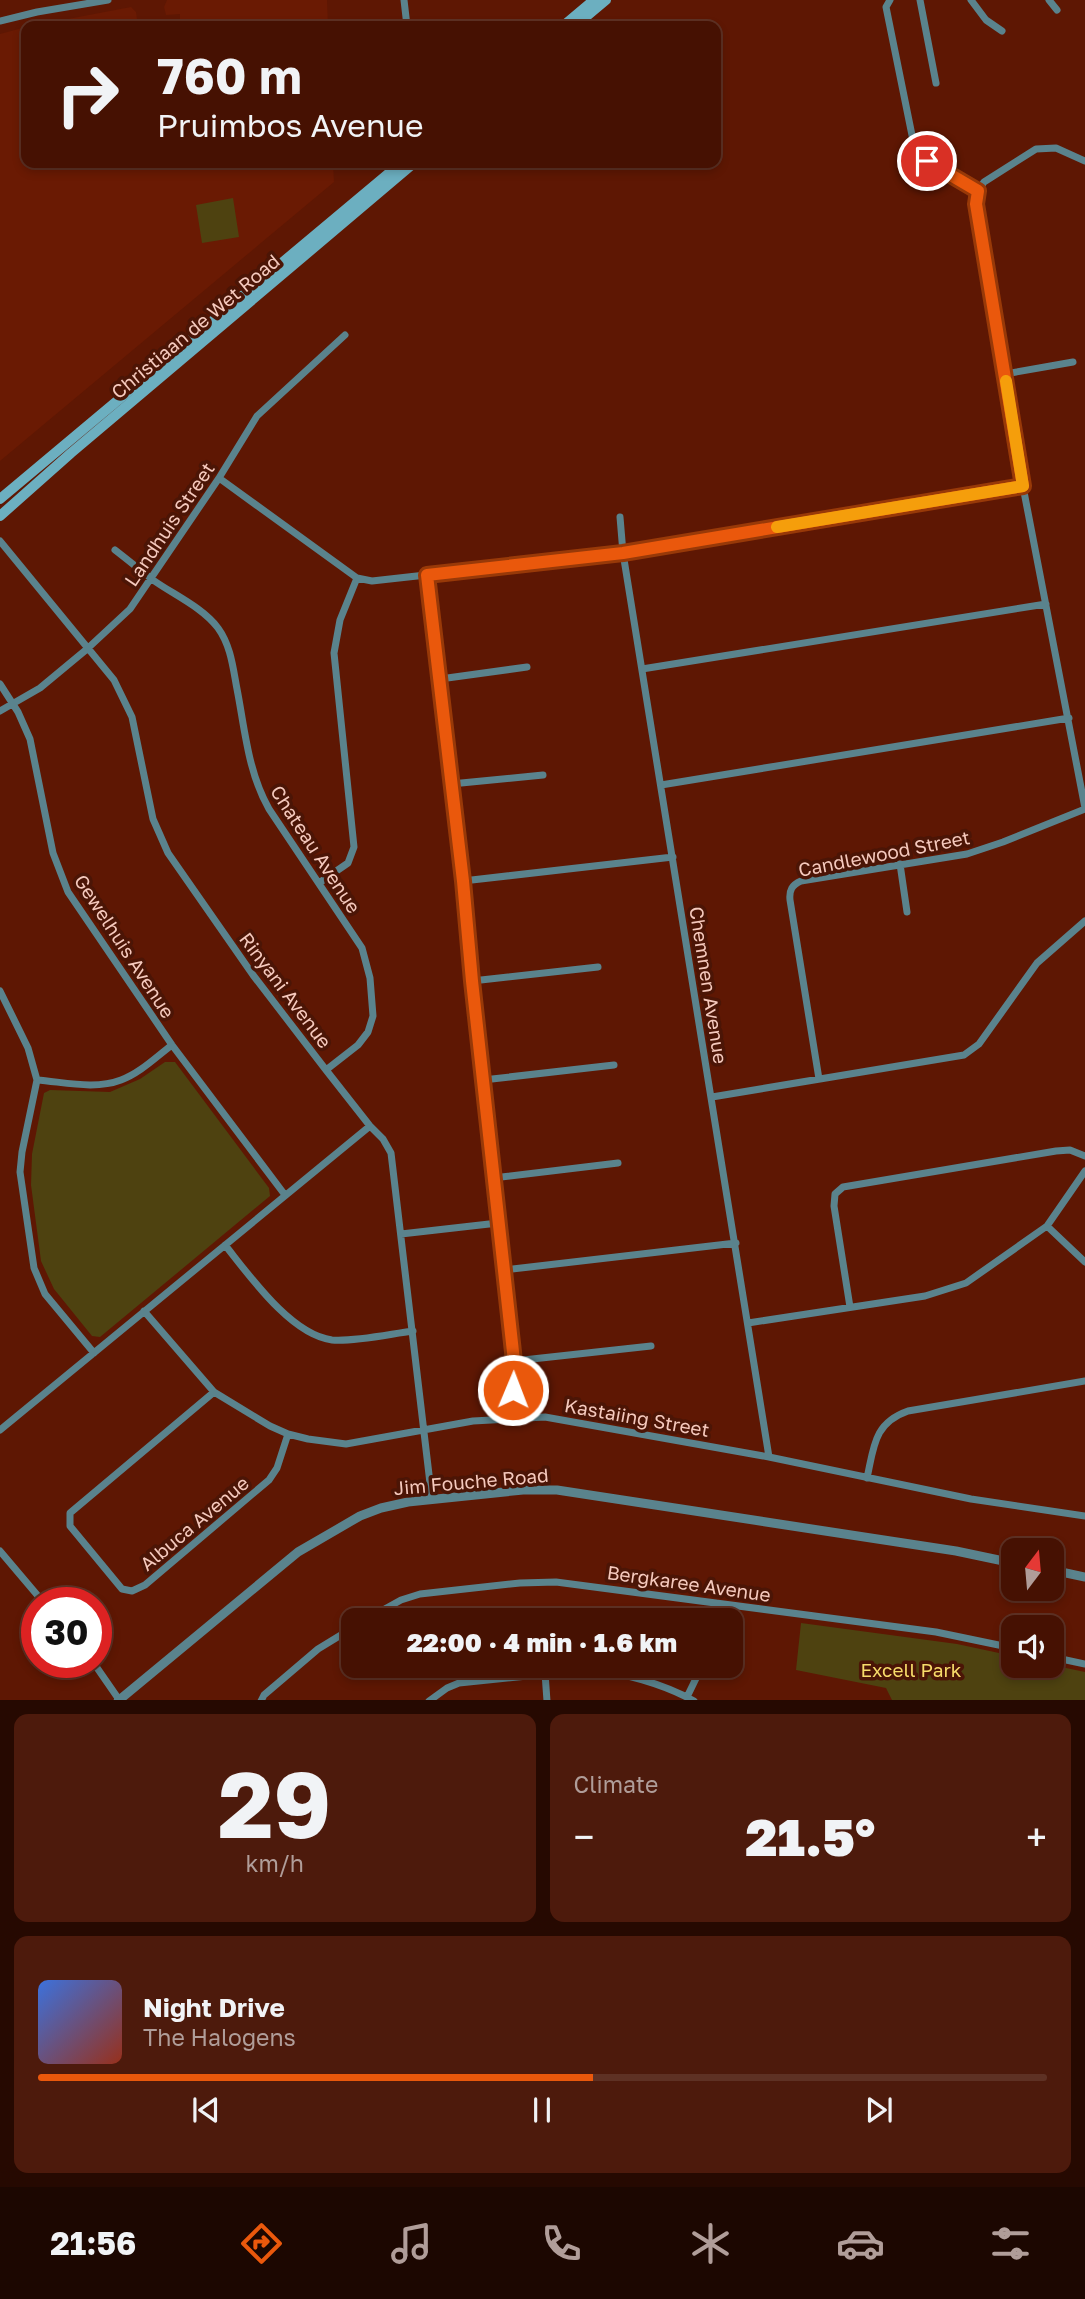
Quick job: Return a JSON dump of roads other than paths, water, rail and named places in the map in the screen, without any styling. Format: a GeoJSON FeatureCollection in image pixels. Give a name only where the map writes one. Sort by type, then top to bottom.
{"type":"FeatureCollection","features":[{"type":"Feature","properties":{"kind":"main road"},"geometry":{"type":"LineString","coordinates":[[569,21],[594,0]]}},
{"type":"Feature","properties":{"kind":"main road"},"geometry":{"type":"LineString","coordinates":[[581,21],[606,0]]}},
{"type":"Feature","properties":{"kind":"main road","name":"Christiaan de Wet Road"},"geometry":{"type":"LineString","coordinates":[[0,499],[395,168]]}},
{"type":"Feature","properties":{"kind":"main road","name":"Christiaan de Wet Road"},"geometry":{"type":"LineString","coordinates":[[0,516],[408,168]]}},
{"type":"Feature","properties":{"kind":"street"},"geometry":{"type":"LineString","coordinates":[[0,21],[108,0]]}},
{"type":"Feature","properties":{"kind":"street"},"geometry":{"type":"LineString","coordinates":[[404,0],[406,21]]}},
{"type":"Feature","properties":{"kind":"street"},"geometry":{"type":"LineString","coordinates":[[890,0],[886,7],[915,150],[927,161],[978,191]]}},
{"type":"Feature","properties":{"kind":"street"},"geometry":{"type":"LineString","coordinates":[[920,0],[936,83]]}},
{"type":"Feature","properties":{"kind":"street"},"geometry":{"type":"LineString","coordinates":[[983,0],[973,3],[986,20],[1002,31]]}},
{"type":"Feature","properties":{"kind":"street"},"geometry":{"type":"LineString","coordinates":[[1049,0],[1057,10]]}},
{"type":"Feature","properties":{"kind":"street"},"geometry":{"type":"LineString","coordinates":[[1085,161],[1056,148],[1041,147],[988,178],[978,191],[976,204],[1023,486],[1085,808]]}},
{"type":"Feature","properties":{"kind":"street","name":"Landhuis Street"},"geometry":{"type":"LineString","coordinates":[[0,711],[40,688],[130,609],[261,412],[345,335]]}},
{"type":"Feature","properties":{"kind":"street"},"geometry":{"type":"LineString","coordinates":[[1005,374],[1073,362]]}},
{"type":"Feature","properties":{"kind":"street"},"geometry":{"type":"LineString","coordinates":[[219,478],[357,578],[372,580],[623,553],[1023,486]]}},
{"type":"Feature","properties":{"kind":"street","name":"Chemnen Avenue"},"geometry":{"type":"LineString","coordinates":[[620,517],[623,553],[769,1457]]}},
{"type":"Feature","properties":{"kind":"street","name":"Rinyani Avenue"},"geometry":{"type":"LineString","coordinates":[[0,541],[114,680],[127,705],[136,732],[153,820],[168,853],[253,975],[370,1126],[383,1139],[391,1153],[432,1500]]}},
{"type":"Feature","properties":{"kind":"street","name":"Chateau Avenue"},"geometry":{"type":"LineString","coordinates":[[115,550],[204,614],[217,627],[232,661],[250,760],[258,786],[269,808],[362,948],[373,1003],[371,1025],[364,1038],[326,1070]]}},
{"type":"Feature","properties":{"kind":"street"},"geometry":{"type":"LineString","coordinates":[[427,575],[463,881],[514,1361],[512,1418]]}},
{"type":"Feature","properties":{"kind":"street"},"geometry":{"type":"LineString","coordinates":[[319,883],[348,863],[354,847],[334,653],[340,620],[357,578]]}},
{"type":"Feature","properties":{"kind":"street"},"geometry":{"type":"LineString","coordinates":[[642,669],[1046,604]]}},
{"type":"Feature","properties":{"kind":"street"},"geometry":{"type":"LineString","coordinates":[[440,679],[527,667]]}},
{"type":"Feature","properties":{"kind":"street","name":"Gewelhuis Avenue"},"geometry":{"type":"LineString","coordinates":[[0,684],[30,739],[53,853],[68,892],[172,1045],[285,1195]]}},
{"type":"Feature","properties":{"kind":"street"},"geometry":{"type":"LineString","coordinates":[[661,785],[1069,718]]}},
{"type":"Feature","properties":{"kind":"street"},"geometry":{"type":"LineString","coordinates":[[452,783],[543,775]]}},
{"type":"Feature","properties":{"kind":"street","name":"Candlewood Street"},"geometry":{"type":"LineString","coordinates":[[819,1079],[790,890],[801,881],[983,850],[1085,808]]}},
{"type":"Feature","properties":{"kind":"street"},"geometry":{"type":"LineString","coordinates":[[463,881],[673,857]]}},
{"type":"Feature","properties":{"kind":"street"},"geometry":{"type":"LineString","coordinates":[[900,864],[907,912]]}},
{"type":"Feature","properties":{"kind":"street"},"geometry":{"type":"LineString","coordinates":[[712,1097],[964,1055],[979,1044],[1037,963],[1085,921]]}},
{"type":"Feature","properties":{"kind":"street"},"geometry":{"type":"LineString","coordinates":[[472,981],[598,967]]}},
{"type":"Feature","properties":{"kind":"street"},"geometry":{"type":"LineString","coordinates":[[0,991],[28,1048],[37,1080],[20,1171],[33,1265],[45,1294],[94,1353]]}},
{"type":"Feature","properties":{"kind":"street"},"geometry":{"type":"LineString","coordinates":[[37,1080],[88,1085],[108,1084],[129,1077],[172,1045]]}},
{"type":"Feature","properties":{"kind":"street"},"geometry":{"type":"LineString","coordinates":[[483,1080],[614,1065]]}},
{"type":"Feature","properties":{"kind":"street"},"geometry":{"type":"LineString","coordinates":[[0,1430],[370,1126]]}},
{"type":"Feature","properties":{"kind":"street"},"geometry":{"type":"LineString","coordinates":[[850,1307],[834,1206],[835,1194],[843,1187],[1056,1151],[1076,1151],[1085,1156]]}},
{"type":"Feature","properties":{"kind":"street"},"geometry":{"type":"LineString","coordinates":[[493,1178],[618,1163]]}},
{"type":"Feature","properties":{"kind":"street"},"geometry":{"type":"LineString","coordinates":[[748,1323],[925,1296],[966,1283],[1047,1226],[1085,1171]]}},
{"type":"Feature","properties":{"kind":"street"},"geometry":{"type":"LineString","coordinates":[[401,1234],[498,1223]]}},
{"type":"Feature","properties":{"kind":"street"},"geometry":{"type":"LineString","coordinates":[[1047,1226],[1085,1262]]}},
{"type":"Feature","properties":{"kind":"street"},"geometry":{"type":"LineString","coordinates":[[504,1270],[736,1243]]}},
{"type":"Feature","properties":{"kind":"street"},"geometry":{"type":"LineString","coordinates":[[225,1245],[279,1309],[318,1335],[339,1340],[412,1331]]}},
{"type":"Feature","properties":{"kind":"street","name":"Kastaiing Street"},"geometry":{"type":"LineString","coordinates":[[144,1311],[214,1392],[248,1414],[288,1434],[308,1440],[346,1444],[473,1421],[553,1418],[769,1457],[997,1504],[1085,1516]]}},
{"type":"Feature","properties":{"kind":"street"},"geometry":{"type":"LineString","coordinates":[[514,1361],[651,1346]]}},
{"type":"Feature","properties":{"kind":"street"},"geometry":{"type":"LineString","coordinates":[[867,1478],[878,1434],[888,1421],[898,1414],[1085,1381]]}},
{"type":"Feature","properties":{"kind":"street","name":"Albuca Avenue"},"geometry":{"type":"LineString","coordinates":[[214,1392],[70,1513],[69,1527],[122,1589],[132,1591],[145,1585],[269,1480],[277,1468],[288,1434]]}},
{"type":"Feature","properties":{"kind":"street","name":"Jim Fouche Road"},"geometry":{"type":"LineString","coordinates":[[119,1700],[305,1547],[371,1511],[390,1505],[523,1490],[557,1490],[943,1549],[1001,1561]]}},
{"type":"Feature","properties":{"kind":"street"},"geometry":{"type":"LineString","coordinates":[[0,1551],[30,1587]]}},
{"type":"Feature","properties":{"kind":"street"},"geometry":{"type":"LineString","coordinates":[[1064,1573],[1085,1577]]}},
{"type":"Feature","properties":{"kind":"street","name":"Bergkaree Avenue"},"geometry":{"type":"LineString","coordinates":[[387,1608],[419,1594],[543,1582],[579,1584],[936,1632],[1001,1646]]}},
{"type":"Feature","properties":{"kind":"street"},"geometry":{"type":"LineString","coordinates":[[715,1608],[716,1603]]}},
{"type":"Feature","properties":{"kind":"street"},"geometry":{"type":"LineString","coordinates":[[261,1700],[318,1649],[341,1635]]}},
{"type":"Feature","properties":{"kind":"street"},"geometry":{"type":"LineString","coordinates":[[1064,1660],[1085,1664]]}},
{"type":"Feature","properties":{"kind":"street"},"geometry":{"type":"LineString","coordinates":[[104,1678],[119,1700]]}},
{"type":"Feature","properties":{"kind":"street"},"geometry":{"type":"LineString","coordinates":[[429,1700],[459,1683],[502,1678]]}},
{"type":"Feature","properties":{"kind":"street"},"geometry":{"type":"LineString","coordinates":[[545,1678],[547,1700]]}},
{"type":"Feature","properties":{"kind":"street"},"geometry":{"type":"LineString","coordinates":[[635,1678],[691,1699],[698,1678]]}},
{"type":"Feature","properties":{"kind":"park label","name":"Excell Park"},"geometry":{"type":"Point","coordinates":[911,1669]}}]}
